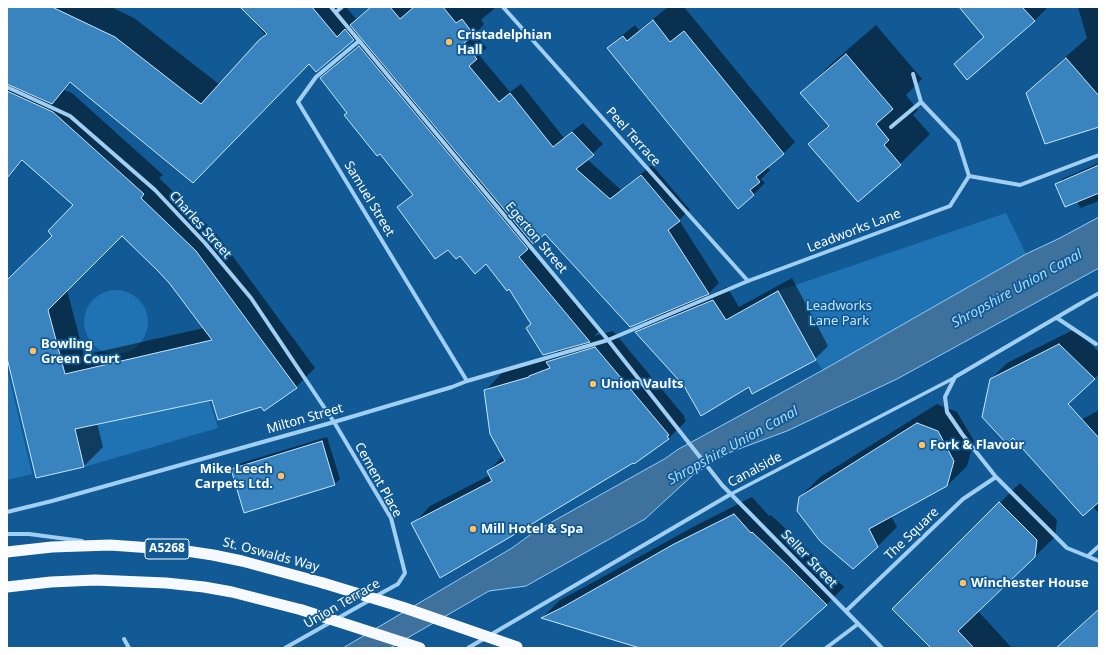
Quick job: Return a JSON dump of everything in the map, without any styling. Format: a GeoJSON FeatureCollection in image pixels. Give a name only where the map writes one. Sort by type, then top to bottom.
{"type":"FeatureCollection","features":[{"type":"Feature","properties":{"kind":"highway","name":"St. Oswalds Way"},"geometry":{"type":"LineString","coordinates":[[7,552],[52,547],[110,545],[180,550],[213,555],[267,567],[402,607],[518,648]]}},
{"type":"Feature","properties":{"kind":"highway"},"geometry":{"type":"LineString","coordinates":[[7,587],[51,582],[95,580],[166,582],[204,587],[232,592],[302,610],[420,648]]}},
{"type":"Feature","properties":{"kind":"street","name":"Egerton Street"},"geometry":{"type":"LineString","coordinates":[[331,7],[608,340],[722,485]]}},
{"type":"Feature","properties":{"kind":"street"},"geometry":{"type":"LineString","coordinates":[[336,12],[342,7]]}},
{"type":"Feature","properties":{"kind":"street","name":"Peel Terrace"},"geometry":{"type":"LineString","coordinates":[[503,7],[748,281]]}},
{"type":"Feature","properties":{"kind":"street","name":"Samuel Street"},"geometry":{"type":"LineString","coordinates":[[359,41],[316,77],[298,102],[467,381]]}},
{"type":"Feature","properties":{"kind":"street"},"geometry":{"type":"LineString","coordinates":[[913,74],[921,102],[958,141],[969,176],[1020,184],[1099,155]]}},
{"type":"Feature","properties":{"kind":"street","name":"Charles Street"},"geometry":{"type":"LineString","coordinates":[[7,87],[70,116],[156,190],[205,243],[251,298],[334,422]]}},
{"type":"Feature","properties":{"kind":"street"},"geometry":{"type":"LineString","coordinates":[[891,127],[921,102]]}},
{"type":"Feature","properties":{"kind":"street","name":"Leadworks Lane"},"geometry":{"type":"LineString","coordinates":[[608,340],[748,281],[950,206],[969,176]]}},
{"type":"Feature","properties":{"kind":"street","name":"Canalside"},"geometry":{"type":"LineString","coordinates":[[468,648],[731,494],[955,377],[1099,294]]}},
{"type":"Feature","properties":{"kind":"street"},"geometry":{"type":"LineString","coordinates":[[1057,318],[1096,344]]}},
{"type":"Feature","properties":{"kind":"street","name":"Milton Street"},"geometry":{"type":"LineString","coordinates":[[7,512],[67,497],[334,422],[608,340]]}},
{"type":"Feature","properties":{"kind":"street"},"geometry":{"type":"LineString","coordinates":[[955,377],[945,397],[947,412],[962,434],[996,477],[1067,548],[1099,560]]}},
{"type":"Feature","properties":{"kind":"street","name":"Cement Place"},"geometry":{"type":"LineString","coordinates":[[334,422],[391,518],[405,573]]}},
{"type":"Feature","properties":{"kind":"street","name":"The Square"},"geometry":{"type":"LineString","coordinates":[[846,611],[963,499],[996,477]]}},
{"type":"Feature","properties":{"kind":"street","name":"Seller Street"},"geometry":{"type":"LineString","coordinates":[[722,485],[882,648]]}},
{"type":"Feature","properties":{"kind":"street"},"geometry":{"type":"LineString","coordinates":[[7,534],[29,534],[110,545]]}},
{"type":"Feature","properties":{"kind":"street"},"geometry":{"type":"LineString","coordinates":[[1088,556],[1099,546]]}},
{"type":"Feature","properties":{"kind":"street","name":"Union Terrace"},"geometry":{"type":"LineString","coordinates":[[285,648],[398,584],[405,573]]}},
{"type":"Feature","properties":{"kind":"street"},"geometry":{"type":"LineString","coordinates":[[826,648],[858,624]]}},
{"type":"Feature","properties":{"kind":"street"},"geometry":{"type":"LineString","coordinates":[[124,639],[129,648]]}},
{"type":"Feature","properties":{"kind":"green space","name":"Leadworks Lane Park"},"geometry":{"type":"Polygon","coordinates":[[[1006,213],[1026,254],[823,370],[778,291],[1006,213]]]}},
{"type":"Feature","properties":{"kind":"green space"},"geometry":{"type":"Polygon","coordinates":[[[116,290],[134,295],[139,299],[143,304],[148,322],[143,340],[139,345],[134,349],[116,354],[98,349],[93,345],[89,340],[84,322],[89,304],[93,299],[98,295],[116,290]]]}},
{"type":"Feature","properties":{"kind":"green space"},"geometry":{"type":"Polygon","coordinates":[[[7,368],[32,474],[7,480],[7,368]]]}},
{"type":"Feature","properties":{"kind":"green space"},"geometry":{"type":"Polygon","coordinates":[[[209,400],[218,428],[84,467],[75,429],[209,400]]]}},
{"type":"Feature","properties":{"kind":"water","name":"Shropshire Union Canal"},"geometry":{"type":"Polygon","coordinates":[[[1099,217],[1099,268],[897,379],[787,431],[728,453],[694,474],[645,519],[526,586],[489,591],[390,648],[343,648],[512,548],[534,532],[666,458],[677,450],[823,370],[1026,254],[1099,217]]]}},
{"type":"Feature","properties":{"kind":"building"},"geometry":{"type":"Polygon","coordinates":[[[7,7],[52,7],[115,37],[201,104],[259,40],[267,34],[240,7],[312,7],[337,37],[345,29],[354,40],[316,72],[309,64],[193,183],[70,82],[52,104],[7,84],[7,7]]]}},
{"type":"Feature","properties":{"kind":"building"},"geometry":{"type":"Polygon","coordinates":[[[371,7],[390,7],[400,19],[414,7],[443,7],[456,23],[462,19],[474,35],[464,43],[477,59],[469,66],[499,102],[510,93],[553,147],[572,132],[594,155],[576,169],[610,199],[641,175],[680,221],[668,230],[709,294],[630,327],[545,234],[533,244],[350,25],[371,7]]]}},
{"type":"Feature","properties":{"kind":"building"},"geometry":{"type":"Polygon","coordinates":[[[959,7],[1022,7],[1035,21],[967,80],[954,64],[984,37],[959,7]]]}},
{"type":"Feature","properties":{"kind":"building"},"geometry":{"type":"Polygon","coordinates":[[[653,20],[670,42],[684,31],[784,154],[756,177],[760,182],[750,190],[754,195],[738,209],[607,48],[623,36],[627,41],[653,20]]]}},
{"type":"Feature","properties":{"kind":"building"},"geometry":{"type":"Polygon","coordinates":[[[359,46],[528,249],[519,257],[590,342],[543,355],[526,328],[531,324],[509,289],[507,291],[486,264],[475,274],[460,256],[456,259],[448,250],[435,259],[397,207],[413,195],[380,154],[377,156],[344,115],[347,113],[320,78],[359,46]]]}},
{"type":"Feature","properties":{"kind":"building"},"geometry":{"type":"Polygon","coordinates":[[[846,54],[893,109],[876,124],[889,140],[884,145],[901,165],[858,202],[808,144],[829,126],[800,93],[846,54]]]}},
{"type":"Feature","properties":{"kind":"building"},"geometry":{"type":"Polygon","coordinates":[[[1066,58],[1099,96],[1099,127],[1045,144],[1026,93],[1066,58]]]}},
{"type":"Feature","properties":{"kind":"building"},"geometry":{"type":"Polygon","coordinates":[[[7,91],[53,112],[144,194],[141,198],[196,251],[297,388],[264,411],[261,407],[218,420],[212,400],[75,429],[84,467],[36,478],[7,358],[7,280],[52,236],[48,231],[73,205],[22,160],[7,178],[7,91]],[[122,236],[48,310],[65,374],[212,340],[170,284],[122,236]]]}},
{"type":"Feature","properties":{"kind":"building"},"geometry":{"type":"Polygon","coordinates":[[[1099,165],[1099,193],[1065,207],[1055,184],[1099,165]]]}},
{"type":"Feature","properties":{"kind":"building"},"geometry":{"type":"Polygon","coordinates":[[[778,291],[816,360],[752,394],[749,387],[701,416],[684,386],[635,332],[713,300],[726,320],[778,291]]]}},
{"type":"Feature","properties":{"kind":"building"},"geometry":{"type":"Polygon","coordinates":[[[1059,344],[1095,379],[1068,404],[1099,438],[1099,502],[1083,516],[1013,438],[1007,444],[982,417],[990,379],[1059,344]]]}},
{"type":"Feature","properties":{"kind":"building"},"geometry":{"type":"Polygon","coordinates":[[[595,347],[669,435],[667,436],[669,439],[634,464],[633,463],[440,578],[411,523],[492,481],[487,471],[505,461],[490,434],[484,390],[529,377],[550,368],[546,362],[595,347]]]}},
{"type":"Feature","properties":{"kind":"building"},"geometry":{"type":"Polygon","coordinates":[[[917,423],[938,431],[954,461],[947,486],[869,529],[878,547],[853,569],[820,541],[797,511],[799,497],[917,423]]]}},
{"type":"Feature","properties":{"kind":"building"},"geometry":{"type":"Polygon","coordinates":[[[322,441],[335,485],[244,513],[231,469],[322,441]]]}},
{"type":"Feature","properties":{"kind":"building","name":"Winchester House"},"geometry":{"type":"Polygon","coordinates":[[[999,502],[1037,540],[1035,557],[958,631],[974,648],[931,648],[892,609],[999,502]]]}},
{"type":"Feature","properties":{"kind":"building"},"geometry":{"type":"Polygon","coordinates":[[[734,514],[751,533],[752,532],[788,566],[827,605],[779,648],[640,648],[541,618],[674,544],[734,514]]]}},
{"type":"Feature","properties":{"kind":"building"},"geometry":{"type":"Polygon","coordinates":[[[1099,609],[1099,648],[1056,648],[1099,609]]]}},
{"type":"Feature","properties":{"kind":"place","name":"Cristadelphian Hall"},"geometry":{"type":"Point","coordinates":[449,42]}},
{"type":"Feature","properties":{"kind":"place","name":"Bowling Green Court"},"geometry":{"type":"Point","coordinates":[33,351]}},
{"type":"Feature","properties":{"kind":"place","name":"Union Vaults"},"geometry":{"type":"Point","coordinates":[593,384]}},
{"type":"Feature","properties":{"kind":"place","name":"Fork & Flavour"},"geometry":{"type":"Point","coordinates":[922,445]}},
{"type":"Feature","properties":{"kind":"place","name":"Mike Leech Carpets Ltd."},"geometry":{"type":"Point","coordinates":[281,476]}},
{"type":"Feature","properties":{"kind":"place","name":"Mill Hotel & Spa"},"geometry":{"type":"Point","coordinates":[473,529]}},
{"type":"Feature","properties":{"kind":"place","name":"Winchester House"},"geometry":{"type":"Point","coordinates":[963,583]}}]}
